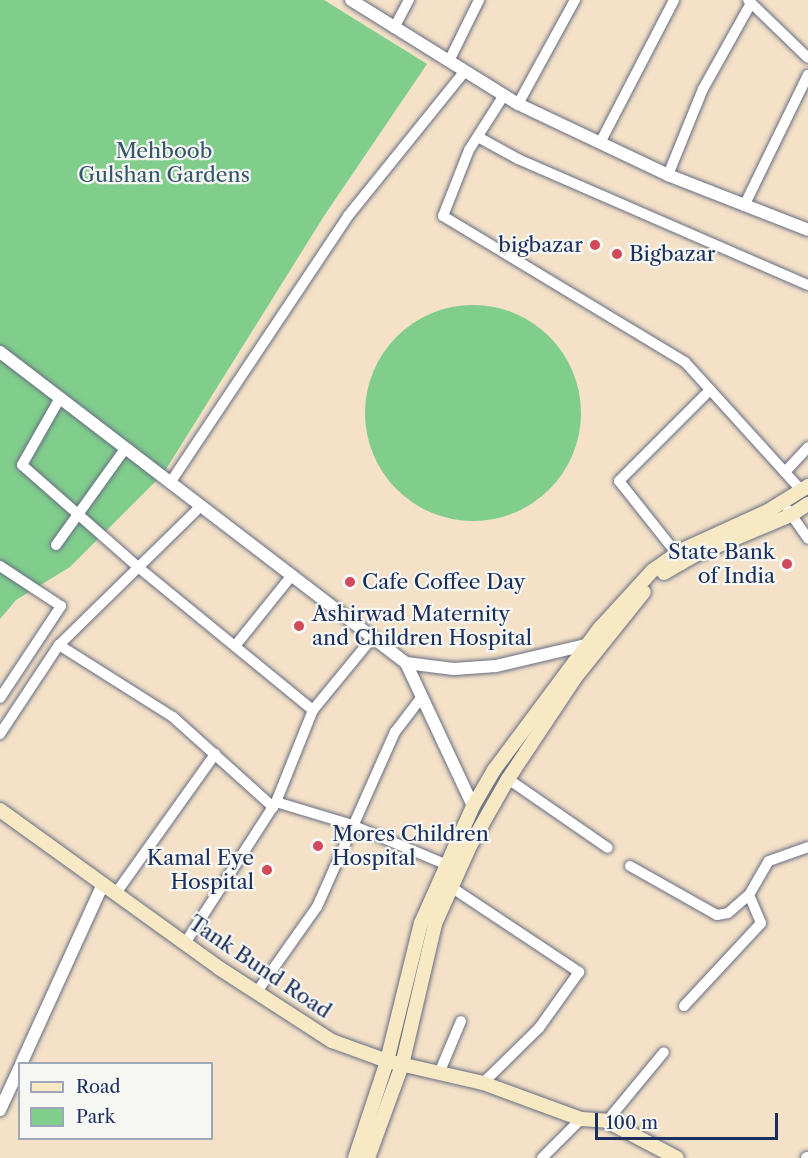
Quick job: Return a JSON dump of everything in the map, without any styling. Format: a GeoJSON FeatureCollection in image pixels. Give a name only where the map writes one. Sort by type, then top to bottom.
{"type":"FeatureCollection","features":[{"type":"Feature","properties":{"kind":"main road"},"geometry":{"type":"LineString","coordinates":[[355,1158],[387,1061],[421,923],[473,806],[494,770],[590,644],[652,571],[677,554],[783,502],[806,494]]}},
{"type":"Feature","properties":{"kind":"main road"},"geometry":{"type":"LineString","coordinates":[[368,1158],[402,1065],[428,949],[451,886],[508,779],[575,678],[649,586],[693,556],[791,515],[806,494]]}},
{"type":"Feature","properties":{"kind":"main road","name":"Tank Bund Road"},"geometry":{"type":"LineString","coordinates":[[0,810],[256,993],[332,1041],[387,1061],[440,1071],[483,1083],[581,1119],[607,1121]]}},
{"type":"Feature","properties":{"kind":"main road"},"geometry":{"type":"LineString","coordinates":[[607,1121],[677,1158]]}},
{"type":"Feature","properties":{"kind":"street"},"geometry":{"type":"LineString","coordinates":[[351,0],[518,104],[601,141],[668,175],[808,230]]}},
{"type":"Feature","properties":{"kind":"street"},"geometry":{"type":"LineString","coordinates":[[394,28],[409,0]]}},
{"type":"Feature","properties":{"kind":"street"},"geometry":{"type":"LineString","coordinates":[[449,61],[479,0]]}},
{"type":"Feature","properties":{"kind":"street"},"geometry":{"type":"LineString","coordinates":[[518,104],[575,0]]}},
{"type":"Feature","properties":{"kind":"street"},"geometry":{"type":"LineString","coordinates":[[601,141],[674,0]]}},
{"type":"Feature","properties":{"kind":"street"},"geometry":{"type":"LineString","coordinates":[[668,175],[703,89],[750,2],[808,58]]}},
{"type":"Feature","properties":{"kind":"street"},"geometry":{"type":"LineString","coordinates":[[170,483],[348,216],[465,71]]}},
{"type":"Feature","properties":{"kind":"street"},"geometry":{"type":"LineString","coordinates":[[744,206],[808,75]]}},
{"type":"Feature","properties":{"kind":"street"},"geometry":{"type":"LineString","coordinates":[[504,95],[478,137],[443,216],[685,362],[806,494]]}},
{"type":"Feature","properties":{"kind":"street"},"geometry":{"type":"LineString","coordinates":[[478,137],[518,159],[808,285]]}},
{"type":"Feature","properties":{"kind":"street"},"geometry":{"type":"LineString","coordinates":[[0,352],[406,663],[473,806]]}},
{"type":"Feature","properties":{"kind":"street"},"geometry":{"type":"LineString","coordinates":[[677,554],[619,481],[710,390]]}},
{"type":"Feature","properties":{"kind":"street"},"geometry":{"type":"LineString","coordinates":[[60,398],[21,463],[138,567],[313,710]]}},
{"type":"Feature","properties":{"kind":"street"},"geometry":{"type":"LineString","coordinates":[[785,472],[808,447]]}},
{"type":"Feature","properties":{"kind":"street"},"geometry":{"type":"LineString","coordinates":[[56,545],[126,449]]}},
{"type":"Feature","properties":{"kind":"street"},"geometry":{"type":"LineString","coordinates":[[783,502],[808,540]]}},
{"type":"Feature","properties":{"kind":"street"},"geometry":{"type":"LineString","coordinates":[[0,734],[59,645],[201,506]]}},
{"type":"Feature","properties":{"kind":"street"},"geometry":{"type":"LineString","coordinates":[[0,566],[61,606],[0,698]]}},
{"type":"Feature","properties":{"kind":"street"},"geometry":{"type":"LineString","coordinates":[[235,646],[292,575]]}},
{"type":"Feature","properties":{"kind":"street"},"geometry":{"type":"LineString","coordinates":[[185,943],[275,805],[313,710],[373,637]]}},
{"type":"Feature","properties":{"kind":"street"},"geometry":{"type":"LineString","coordinates":[[406,663],[454,669],[496,666],[590,644]]}},
{"type":"Feature","properties":{"kind":"street"},"geometry":{"type":"LineString","coordinates":[[59,645],[173,717],[275,805],[352,825],[447,865]]}},
{"type":"Feature","properties":{"kind":"street"},"geometry":{"type":"LineString","coordinates":[[256,993],[317,907],[395,732],[421,698]]}},
{"type":"Feature","properties":{"kind":"street"},"geometry":{"type":"LineString","coordinates":[[116,893],[215,754]]}},
{"type":"Feature","properties":{"kind":"street"},"geometry":{"type":"LineString","coordinates":[[508,779],[608,848]]}},
{"type":"Feature","properties":{"kind":"street"},"geometry":{"type":"LineString","coordinates":[[630,866],[717,915],[728,913],[749,895],[769,861],[808,847]]}},
{"type":"Feature","properties":{"kind":"street"},"geometry":{"type":"LineString","coordinates":[[21,1062],[103,884]]}},
{"type":"Feature","properties":{"kind":"street"},"geometry":{"type":"LineString","coordinates":[[451,886],[579,972],[539,1028],[483,1083]]}},
{"type":"Feature","properties":{"kind":"street"},"geometry":{"type":"LineString","coordinates":[[684,1006],[760,923],[749,895]]}},
{"type":"Feature","properties":{"kind":"street"},"geometry":{"type":"LineString","coordinates":[[440,1071],[461,1021]]}},
{"type":"Feature","properties":{"kind":"street"},"geometry":{"type":"LineString","coordinates":[[607,1121],[664,1053]]}},
{"type":"Feature","properties":{"kind":"street"},"geometry":{"type":"LineString","coordinates":[[0,1110],[18,1070]]}},
{"type":"Feature","properties":{"kind":"street"},"geometry":{"type":"LineString","coordinates":[[542,1158],[581,1119]]}},
{"type":"Feature","properties":{"kind":"green space","name":"Mehboob Gulshan Gardens"},"geometry":{"type":"Polygon","coordinates":[[[0,0],[324,0],[427,64],[324,216],[163,474],[70,567],[16,600],[0,619],[0,0]]]}},
{"type":"Feature","properties":{"kind":"green space"},"geometry":{"type":"Polygon","coordinates":[[[462,305],[484,305],[504,309],[524,317],[550,336],[569,362],[577,382],[581,413],[577,444],[569,464],[550,490],[524,509],[504,517],[484,521],[462,521],[442,517],[422,509],[404,497],[389,482],[377,464],[369,444],[365,424],[365,402],[369,382],[377,362],[389,344],[404,329],[422,317],[442,309],[462,305]]]}},
{"type":"Feature","properties":{"kind":"place","name":"bigbazar"},"geometry":{"type":"Point","coordinates":[595,245]}},
{"type":"Feature","properties":{"kind":"place","name":"Bigbazar"},"geometry":{"type":"Point","coordinates":[617,254]}},
{"type":"Feature","properties":{"kind":"place","name":"State Bank of India"},"geometry":{"type":"Point","coordinates":[787,564]}},
{"type":"Feature","properties":{"kind":"place","name":"Cafe Coffee Day"},"geometry":{"type":"Point","coordinates":[350,582]}},
{"type":"Feature","properties":{"kind":"place","name":"Ashirwad Maternity and Children Hospital"},"geometry":{"type":"Point","coordinates":[299,626]}},
{"type":"Feature","properties":{"kind":"place","name":"Mores Children Hospital"},"geometry":{"type":"Point","coordinates":[318,846]}},
{"type":"Feature","properties":{"kind":"place","name":"Kamal Eye Hospital"},"geometry":{"type":"Point","coordinates":[267,870]}}]}
